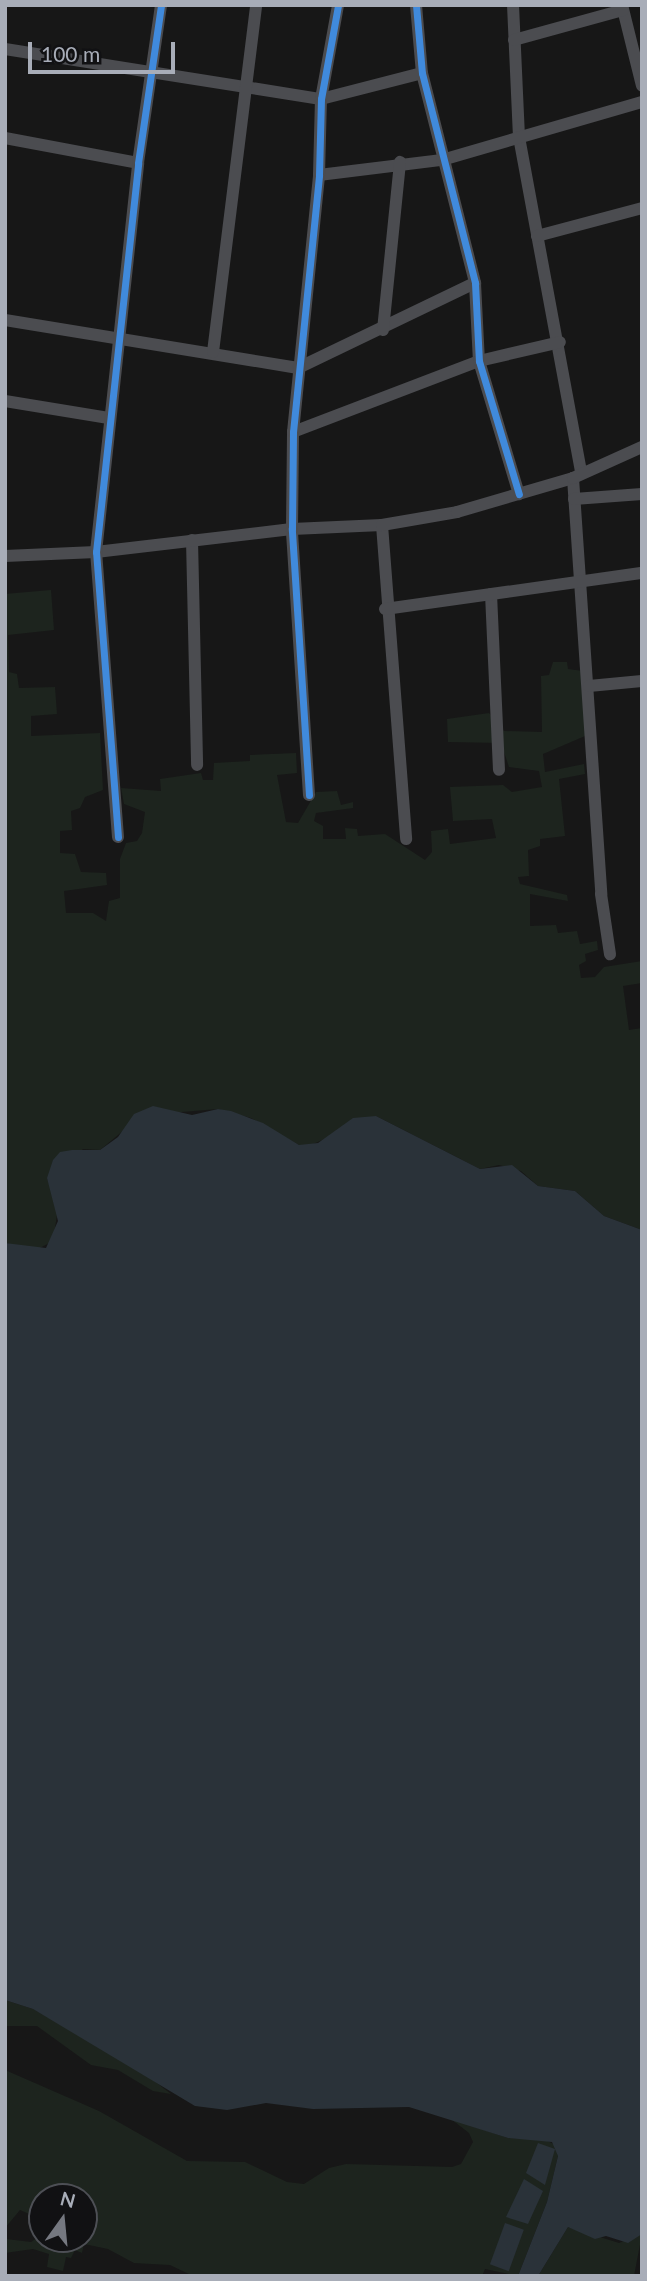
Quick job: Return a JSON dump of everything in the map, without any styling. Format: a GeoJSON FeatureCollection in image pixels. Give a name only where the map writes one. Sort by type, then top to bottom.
{"type":"FeatureCollection","features":[{"type":"Feature","properties":{"kind":"street"},"geometry":{"type":"LineString","coordinates":[[118,837],[96,552],[138,163],[161,5]]}},
{"type":"Feature","properties":{"kind":"street"},"geometry":{"type":"LineString","coordinates":[[213,352],[239,169],[243,88],[256,5]]}},
{"type":"Feature","properties":{"kind":"street"},"geometry":{"type":"LineString","coordinates":[[309,795],[292,529],[293,432],[319,176],[321,99],[338,5]]}},
{"type":"Feature","properties":{"kind":"street"},"geometry":{"type":"LineString","coordinates":[[416,5],[422,73],[475,283],[479,361],[519,494]]}},
{"type":"Feature","properties":{"kind":"street"},"geometry":{"type":"LineString","coordinates":[[513,5],[519,137],[559,342],[577,475],[574,499],[589,686],[601,894],[610,954]]}},
{"type":"Feature","properties":{"kind":"street"},"geometry":{"type":"LineString","coordinates":[[514,40],[622,8],[642,86]]}},
{"type":"Feature","properties":{"kind":"street"},"geometry":{"type":"LineString","coordinates":[[5,49],[321,99],[422,73]]}},
{"type":"Feature","properties":{"kind":"street"},"geometry":{"type":"LineString","coordinates":[[319,176],[400,162],[442,160],[642,102]]}},
{"type":"Feature","properties":{"kind":"street"},"geometry":{"type":"LineString","coordinates":[[5,138],[138,163]]}},
{"type":"Feature","properties":{"kind":"street"},"geometry":{"type":"LineString","coordinates":[[383,330],[400,162]]}},
{"type":"Feature","properties":{"kind":"street"},"geometry":{"type":"LineString","coordinates":[[537,236],[642,208]]}},
{"type":"Feature","properties":{"kind":"street"},"geometry":{"type":"LineString","coordinates":[[5,320],[298,368],[383,330],[475,283]]}},
{"type":"Feature","properties":{"kind":"street"},"geometry":{"type":"LineString","coordinates":[[293,432],[479,361],[559,342]]}},
{"type":"Feature","properties":{"kind":"street"},"geometry":{"type":"LineString","coordinates":[[5,401],[109,418]]}},
{"type":"Feature","properties":{"kind":"street"},"geometry":{"type":"LineString","coordinates":[[5,556],[96,552],[292,529],[382,525],[457,512],[519,494],[577,475],[642,447]]}},
{"type":"Feature","properties":{"kind":"street"},"geometry":{"type":"LineString","coordinates":[[574,499],[642,494]]}},
{"type":"Feature","properties":{"kind":"street"},"geometry":{"type":"LineString","coordinates":[[382,525],[385,609],[406,839]]}},
{"type":"Feature","properties":{"kind":"street"},"geometry":{"type":"LineString","coordinates":[[192,540],[197,765]]}},
{"type":"Feature","properties":{"kind":"street"},"geometry":{"type":"LineString","coordinates":[[385,609],[642,573]]}},
{"type":"Feature","properties":{"kind":"street"},"geometry":{"type":"LineString","coordinates":[[491,594],[499,770]]}},
{"type":"Feature","properties":{"kind":"street"},"geometry":{"type":"LineString","coordinates":[[589,686],[642,681]]}},
{"type":"Feature","properties":{"kind":"shaded area"},"geometry":{"type":"Polygon","coordinates":[[[51,590],[54,630],[8,635],[9,672],[17,674],[19,688],[55,687],[57,714],[31,716],[31,736],[100,733],[103,790],[85,797],[80,808],[71,811],[72,830],[60,831],[60,853],[75,854],[81,872],[106,873],[107,885],[64,891],[66,913],[93,913],[106,921],[109,901],[120,898],[120,859],[126,843],[137,841],[142,833],[145,812],[124,804],[121,788],[161,791],[160,779],[201,773],[203,780],[213,780],[214,763],[250,761],[250,755],[296,753],[297,773],[277,775],[286,822],[298,823],[316,792],[337,791],[341,805],[353,802],[353,808],[316,813],[314,821],[323,826],[323,839],[346,839],[345,828],[357,829],[358,836],[385,834],[425,860],[432,852],[431,831],[448,829],[450,844],[496,838],[492,819],[453,821],[450,787],[503,785],[512,792],[542,787],[539,771],[509,767],[501,743],[448,742],[447,719],[489,713],[504,731],[542,732],[541,676],[549,675],[553,662],[567,662],[568,669],[583,671],[585,736],[543,754],[545,772],[584,764],[585,774],[559,779],[565,836],[540,839],[540,846],[528,850],[529,876],[518,877],[520,884],[567,895],[568,901],[530,894],[530,926],[556,925],[558,933],[577,931],[580,944],[597,941],[598,950],[585,954],[586,961],[579,965],[581,978],[595,977],[604,967],[642,961],[642,983],[623,986],[629,1030],[642,1028],[642,1230],[604,1216],[575,1191],[538,1186],[521,1171],[499,1165],[480,1169],[376,1116],[311,1145],[299,1145],[251,1118],[218,1109],[182,1112],[124,1130],[100,1150],[83,1149],[47,1178],[58,1208],[53,1241],[38,1249],[5,1243],[5,594],[51,590]]]}},
{"type":"Feature","properties":{"kind":"shaded area"},"geometry":{"type":"Polygon","coordinates":[[[153,1106],[192,1115],[218,1109],[231,1111],[263,1123],[299,1145],[318,1143],[353,1118],[376,1116],[480,1169],[512,1165],[538,1186],[575,1191],[604,1216],[642,1230],[642,2234],[628,2243],[606,2236],[595,2239],[568,2227],[538,2276],[518,2276],[547,2202],[558,2156],[552,2142],[508,2138],[409,2107],[313,2109],[266,2103],[227,2110],[195,2106],[33,2009],[5,2000],[5,1243],[46,1248],[58,1221],[47,1178],[53,1160],[60,1152],[100,1150],[118,1137],[134,1114],[153,1106]]]}},
{"type":"Feature","properties":{"kind":"shaded area"},"geometry":{"type":"Polygon","coordinates":[[[5,2000],[33,2009],[139,2069],[171,2094],[153,2091],[118,2070],[91,2065],[37,2026],[5,2026],[5,2000]]]}},
{"type":"Feature","properties":{"kind":"shaded area"},"geometry":{"type":"Polygon","coordinates":[[[5,2070],[99,2111],[187,2161],[245,2162],[287,2182],[304,2184],[329,2168],[346,2164],[452,2167],[461,2164],[473,2142],[469,2133],[451,2119],[508,2138],[544,2139],[557,2146],[558,2156],[547,2202],[518,2276],[485,2269],[482,2276],[193,2276],[170,2265],[134,2263],[108,2249],[98,2247],[98,2183],[28,2183],[28,2214],[20,2210],[5,2228],[5,2070]]]}},
{"type":"Feature","properties":{"kind":"shaded area"},"geometry":{"type":"Polygon","coordinates":[[[538,2143],[555,2149],[545,2185],[526,2173],[538,2143]]]}},
{"type":"Feature","properties":{"kind":"shaded area"},"geometry":{"type":"Polygon","coordinates":[[[524,2179],[543,2191],[528,2224],[506,2217],[524,2179]]]}},
{"type":"Feature","properties":{"kind":"shaded area"},"geometry":{"type":"Polygon","coordinates":[[[505,2223],[524,2230],[509,2271],[490,2264],[505,2223]]]}},
{"type":"Feature","properties":{"kind":"shaded area"},"geometry":{"type":"Polygon","coordinates":[[[568,2227],[619,2243],[642,2234],[634,2276],[538,2276],[568,2227]]]}},
{"type":"Feature","properties":{"kind":"shaded area"},"geometry":{"type":"Polygon","coordinates":[[[6,2239],[28,2242],[28,2250],[5,2253],[6,2239]]]}},
{"type":"Feature","properties":{"kind":"shaded area"},"geometry":{"type":"Polygon","coordinates":[[[46,2253],[74,2253],[71,2258],[66,2257],[63,2271],[47,2267],[49,2254],[46,2253]]]}},
{"type":"Feature","properties":{"kind":"cycle path"},"geometry":{"type":"LineString","coordinates":[[118,837],[96,552],[138,163],[161,5]]}},
{"type":"Feature","properties":{"kind":"cycle path"},"geometry":{"type":"LineString","coordinates":[[309,795],[292,529],[293,432],[319,175],[321,99],[338,5]]}},
{"type":"Feature","properties":{"kind":"cycle path"},"geometry":{"type":"LineString","coordinates":[[416,5],[422,73],[475,283],[479,361],[519,494]]}}]}
